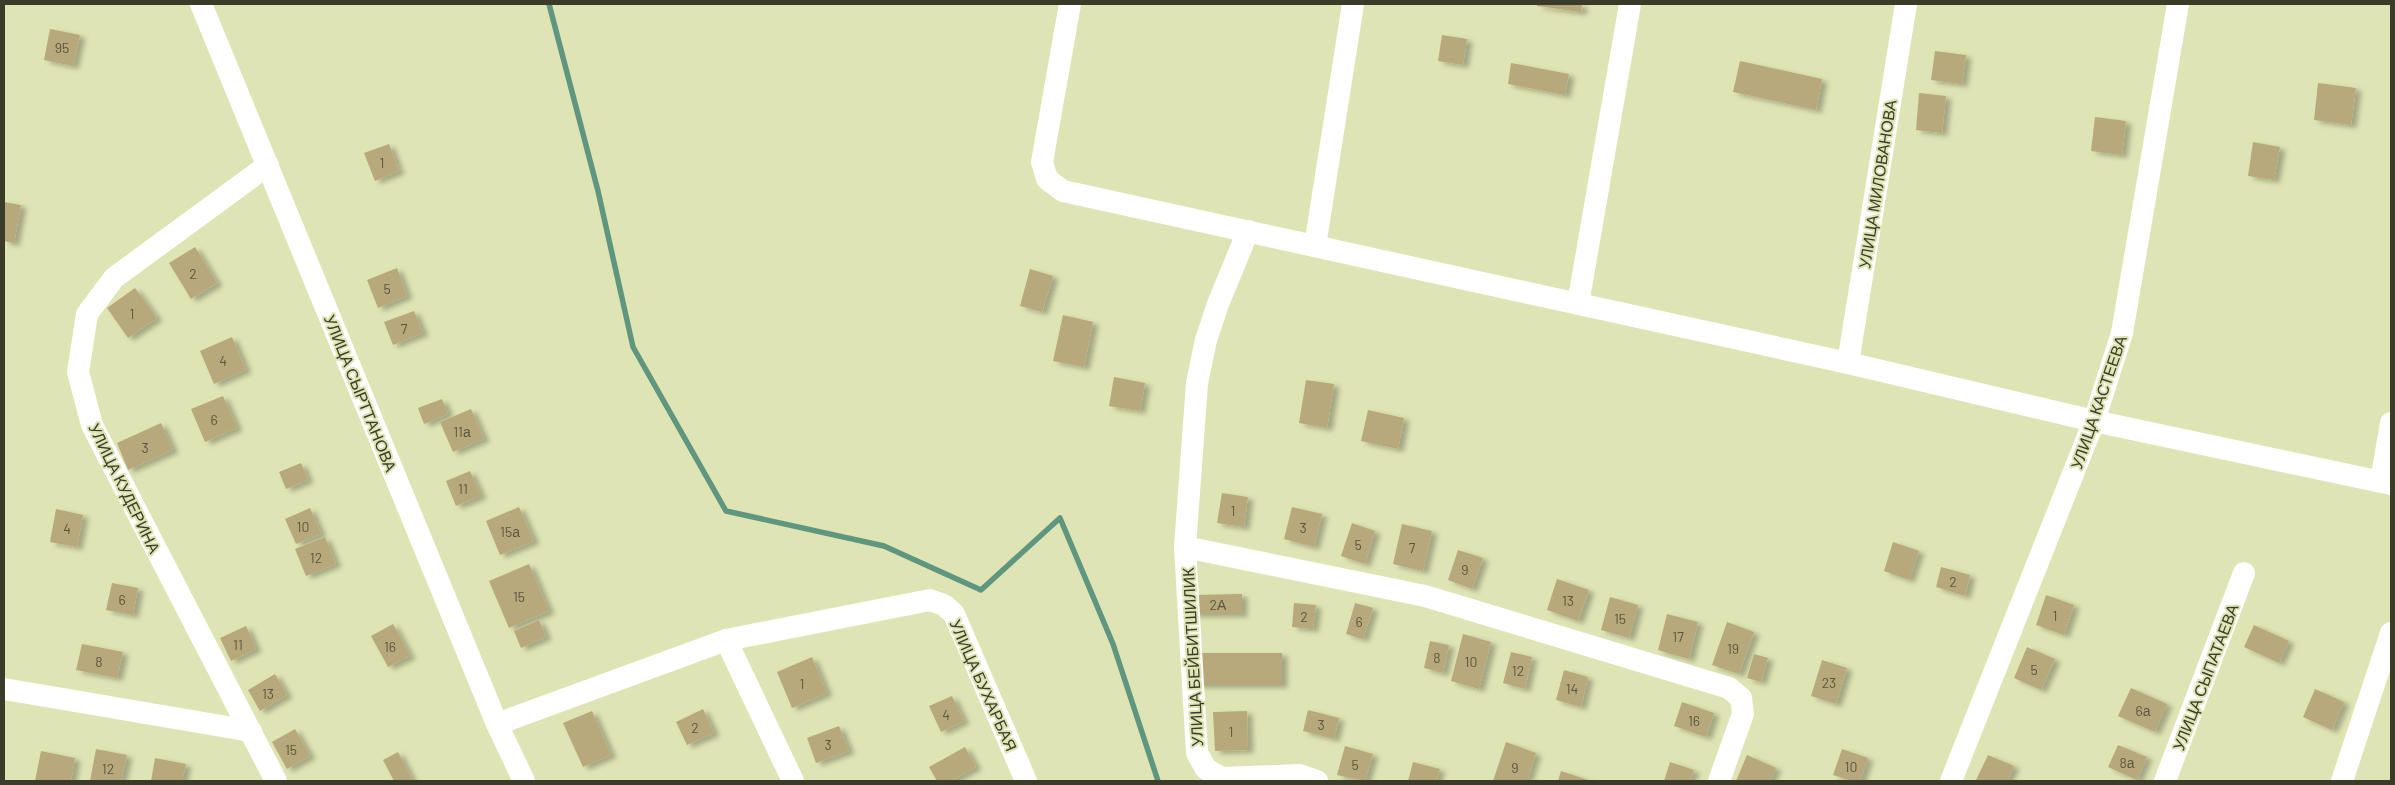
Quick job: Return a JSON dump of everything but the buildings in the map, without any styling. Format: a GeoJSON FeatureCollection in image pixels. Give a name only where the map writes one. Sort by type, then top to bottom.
{"type":"FeatureCollection","features":[{"type":"Feature","properties":{"kind":"street","name":"УЛИЦА СЫРТТАНОВА"},"geometry":{"type":"LineString","coordinates":[[201,4],[497,724],[524,781]]}},
{"type":"Feature","properties":{"kind":"street"},"geometry":{"type":"LineString","coordinates":[[1070,4],[1042,162],[1047,179],[1063,191],[1848,363],[2094,421],[2386,482],[2391,423]]}},
{"type":"Feature","properties":{"kind":"street"},"geometry":{"type":"LineString","coordinates":[[1315,246],[1353,4]]}},
{"type":"Feature","properties":{"kind":"street"},"geometry":{"type":"LineString","coordinates":[[1578,304],[1630,4]]}},
{"type":"Feature","properties":{"kind":"street","name":"УЛИЦА МИЛОВАНОВА"},"geometry":{"type":"LineString","coordinates":[[1848,363],[1906,4]]}},
{"type":"Feature","properties":{"kind":"street","name":"УЛИЦА КАСТЕЕВА"},"geometry":{"type":"LineString","coordinates":[[1951,781],[2094,421],[2122,333],[2178,4]]}},
{"type":"Feature","properties":{"kind":"street","name":"УЛИЦА КУДЕРИНА"},"geometry":{"type":"LineString","coordinates":[[268,165],[114,278],[87,314],[78,372],[92,425],[276,781]]}},
{"type":"Feature","properties":{"kind":"street","name":"УЛИЦА БЕЙБИТШИЛИК"},"geometry":{"type":"LineString","coordinates":[[1248,231],[1218,304],[1206,340],[1196,383],[1185,547],[1197,753],[1206,769],[1222,778],[1300,775],[1317,781]]}},
{"type":"Feature","properties":{"kind":"street"},"geometry":{"type":"LineString","coordinates":[[1185,547],[1425,596],[1729,688],[1741,698],[1743,714],[1719,781]]}},
{"type":"Feature","properties":{"kind":"street","name":"УЛИЦА СЫПАТАЕВА"},"geometry":{"type":"LineString","coordinates":[[2165,781],[2244,574]]}},
{"type":"Feature","properties":{"kind":"street","name":"УЛИЦА БУХАРБАЯ"},"geometry":{"type":"LineString","coordinates":[[726,640],[930,600],[944,605],[954,614],[1026,781]]}},
{"type":"Feature","properties":{"kind":"street"},"geometry":{"type":"LineString","coordinates":[[2342,781],[2391,633]]}},
{"type":"Feature","properties":{"kind":"street"},"geometry":{"type":"LineString","coordinates":[[497,724],[726,640],[793,781]]}},
{"type":"Feature","properties":{"kind":"street"},"geometry":{"type":"LineString","coordinates":[[4,689],[251,731]]}},
{"type":"Feature","properties":{"kind":"waterway"},"geometry":{"type":"LineString","coordinates":[[549,4],[598,191],[633,347],[726,511],[884,546],[981,590],[1060,518],[1113,644],[1158,781]]}}]}
